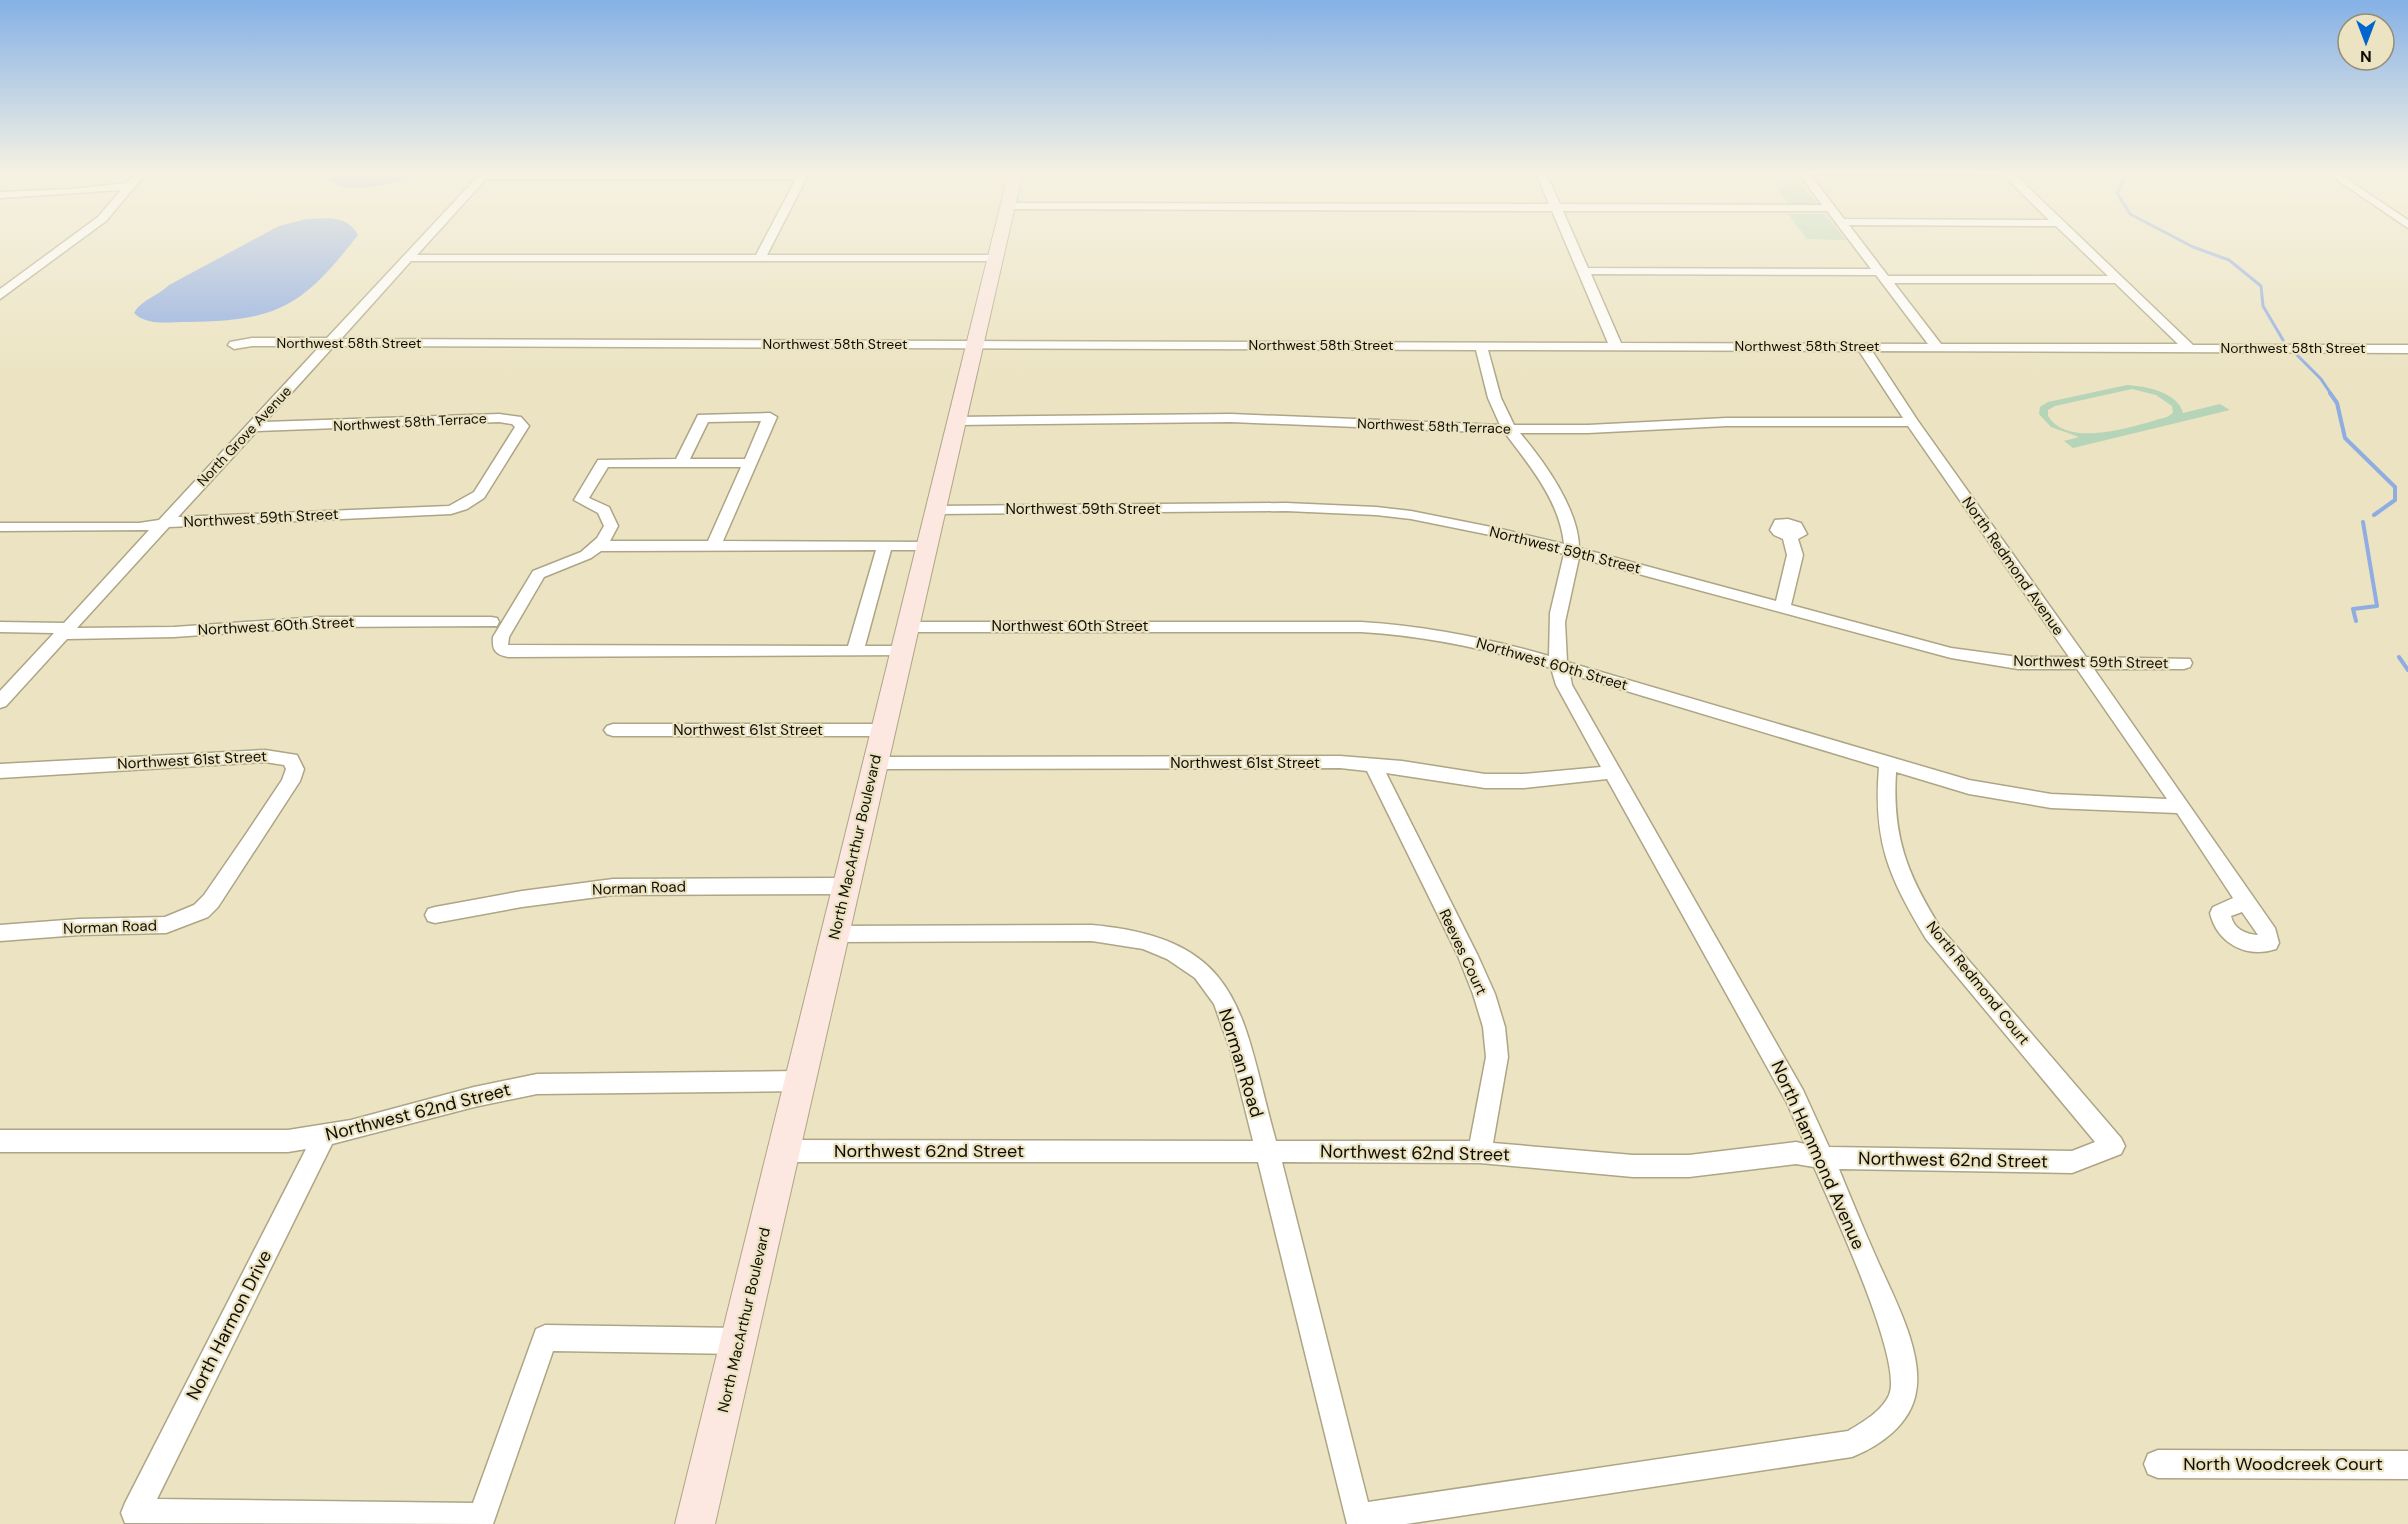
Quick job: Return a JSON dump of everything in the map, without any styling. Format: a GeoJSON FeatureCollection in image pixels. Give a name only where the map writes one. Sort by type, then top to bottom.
{"type":"FeatureCollection","features":[{"type":"Feature","properties":{"kind":"main road","name":"North MacArthur Boulevard"},"geometry":{"type":"LineString","coordinates":[[695,1524],[999,242]]}},
{"type":"Feature","properties":{"kind":"street"},"geometry":{"type":"LineString","coordinates":[[0,295],[71,242]]}},
{"type":"Feature","properties":{"kind":"street","name":"North Grove Avenue"},"geometry":{"type":"LineString","coordinates":[[0,702],[423,242]]}},
{"type":"Feature","properties":{"kind":"street"},"geometry":{"type":"LineString","coordinates":[[760,258],[768,242]]}},
{"type":"Feature","properties":{"kind":"street"},"geometry":{"type":"LineString","coordinates":[[1571,242],[1616,346]]}},
{"type":"Feature","properties":{"kind":"street"},"geometry":{"type":"LineString","coordinates":[[1857,242],[1937,347]]}},
{"type":"Feature","properties":{"kind":"street"},"geometry":{"type":"LineString","coordinates":[[2079,242],[2189,348]]}},
{"type":"Feature","properties":{"kind":"street"},"geometry":{"type":"LineString","coordinates":[[408,258],[995,258]]}},
{"type":"Feature","properties":{"kind":"street"},"geometry":{"type":"LineString","coordinates":[[1584,271],[2118,280]]}},
{"type":"Feature","properties":{"kind":"street","name":"Northwest 58th Street"},"geometry":{"type":"LineString","coordinates":[[234,345],[252,342],[2408,349]]}},
{"type":"Feature","properties":{"kind":"street","name":"North Hammond Avenue"},"geometry":{"type":"LineString","coordinates":[[1360,1521],[1852,1444],[1878,1428],[1894,1410],[1903,1394],[1903,1370],[1898,1345],[1823,1158],[1795,1096],[1571,700],[1558,664],[1556,639],[1558,614],[1572,551],[1571,534],[1553,493],[1509,429],[1496,402],[1481,345]]}},
{"type":"Feature","properties":{"kind":"street","name":"North Redmond Avenue"},"geometry":{"type":"LineString","coordinates":[[1862,346],[1912,422],[2182,806],[2247,903]]}},
{"type":"Feature","properties":{"kind":"street"},"geometry":{"type":"LineString","coordinates":[[681,463],[703,418],[770,417],[714,546]]}},
{"type":"Feature","properties":{"kind":"street","name":"Northwest 58th Terrace"},"geometry":{"type":"LineString","coordinates":[[252,427],[488,418],[516,420],[522,426],[500,463]]}},
{"type":"Feature","properties":{"kind":"street","name":"Northwest 58th Terrace"},"geometry":{"type":"LineString","coordinates":[[956,421],[1231,418],[1509,429],[1588,429],[1748,421],[1912,422]]}},
{"type":"Feature","properties":{"kind":"street","name":"Northwest 59th Street"},"geometry":{"type":"LineString","coordinates":[[0,527],[139,527],[183,521],[451,510],[479,495],[500,463]]}},
{"type":"Feature","properties":{"kind":"street"},"geometry":{"type":"LineString","coordinates":[[750,463],[603,463],[581,500],[604,510],[609,518],[608,534],[598,546],[579,558],[538,574],[501,637],[500,648],[508,652],[902,651]]}},
{"type":"Feature","properties":{"kind":"street","name":"Northwest 59th Street"},"geometry":{"type":"LineString","coordinates":[[936,510],[1286,507],[1347,509],[1451,522],[1572,551],[1951,653],[2018,663],[2184,663]]}},
{"type":"Feature","properties":{"kind":"street"},"geometry":{"type":"LineString","coordinates":[[1783,607],[1796,555],[1790,536]]}},
{"type":"Feature","properties":{"kind":"street"},"geometry":{"type":"LineString","coordinates":[[855,651],[885,545]]}},
{"type":"Feature","properties":{"kind":"street"},"geometry":{"type":"LineString","coordinates":[[598,546],[927,545]]}},
{"type":"Feature","properties":{"kind":"street","name":"Northwest 60th Street"},"geometry":{"type":"LineString","coordinates":[[0,627],[65,631],[163,632],[318,622],[491,622]]}},
{"type":"Feature","properties":{"kind":"street","name":"Northwest 60th Street"},"geometry":{"type":"LineString","coordinates":[[907,627],[1361,627],[1410,630],[1459,638],[1558,664],[1969,787],[2051,801],[2182,806]]}},
{"type":"Feature","properties":{"kind":"street","name":"Northwest 61st Street"},"geometry":{"type":"LineString","coordinates":[[613,730],[883,730]]}},
{"type":"Feature","properties":{"kind":"street","name":"Northwest 61st Street"},"geometry":{"type":"LineString","coordinates":[[0,771],[265,756],[280,756],[291,760],[295,769],[291,781],[253,839]]}},
{"type":"Feature","properties":{"kind":"street","name":"Northwest 61st Street"},"geometry":{"type":"LineString","coordinates":[[876,763],[1340,762],[1485,781],[1546,779],[1612,772]]}},
{"type":"Feature","properties":{"kind":"street","name":"North Redmond Court"},"geometry":{"type":"LineString","coordinates":[[1888,764],[1884,801],[1885,826],[1894,861],[1916,906],[1933,933],[2113,1146]]}},
{"type":"Feature","properties":{"kind":"street","name":"Reeves Court"},"geometry":{"type":"LineString","coordinates":[[1373,765],[1468,956],[1484,994],[1494,1027],[1497,1057],[1480,1152]]}},
{"type":"Feature","properties":{"kind":"street","name":"Norman Road"},"geometry":{"type":"LineString","coordinates":[[0,933],[79,927],[166,925],[185,919],[201,911],[211,901],[253,839]]}},
{"type":"Feature","properties":{"kind":"street","name":"Norman Road"},"geometry":{"type":"LineString","coordinates":[[435,915],[522,898],[613,887],[846,886]]}},
{"type":"Feature","properties":{"kind":"street","name":"Norman Road"},"geometry":{"type":"LineString","coordinates":[[834,934],[1092,933],[1122,935],[1172,952],[1196,968],[1214,985],[1225,1005],[1234,1030],[1267,1150],[1360,1521]]}},
{"type":"Feature","properties":{"kind":"street","name":"Northwest 62nd Street"},"geometry":{"type":"LineString","coordinates":[[0,1140],[288,1140],[324,1137],[497,1089],[537,1084],[800,1081]]}},
{"type":"Feature","properties":{"kind":"street","name":"North Harmon Drive"},"geometry":{"type":"LineString","coordinates":[[324,1137],[135,1513],[482,1517],[545,1338],[739,1341]]}},
{"type":"Feature","properties":{"kind":"street","name":"Northwest 62nd Street"},"geometry":{"type":"LineString","coordinates":[[784,1151],[1480,1152],[1634,1166],[1689,1166],[1796,1153],[1823,1158],[2072,1162],[2113,1146]]}},
{"type":"Feature","properties":{"kind":"street","name":"North Woodcreek Court"},"geometry":{"type":"LineString","coordinates":[[2158,1464],[2408,1465]]}},
{"type":"Feature","properties":{"kind":"green space"},"geometry":{"type":"Polygon","coordinates":[[[2127,385],[2143,387],[2168,395],[2180,406],[2183,413],[2220,404],[2230,410],[2073,448],[2064,441],[2079,437],[2051,427],[2039,414],[2040,407],[2048,402],[2127,385]],[[2132,389],[2055,406],[2048,410],[2048,416],[2058,426],[2071,432],[2104,432],[2122,429],[2167,417],[2173,413],[2172,406],[2156,395],[2132,389]]]}},
{"type":"Feature","properties":{"kind":"water"},"geometry":{"type":"Polygon","coordinates":[[[249,242],[352,242],[320,279],[303,294],[286,305],[266,313],[218,321],[152,322],[134,313],[141,305],[169,285],[249,242]]]}},
{"type":"Feature","properties":{"kind":"waterway"},"geometry":{"type":"LineString","coordinates":[[2184,242],[2229,260],[2261,286],[2263,306],[2283,340]]}},
{"type":"Feature","properties":{"kind":"waterway"},"geometry":{"type":"LineString","coordinates":[[2293,351],[2321,379],[2331,394]]}},
{"type":"Feature","properties":{"kind":"waterway"},"geometry":{"type":"LineString","coordinates":[[2330,393],[2337,403],[2345,438],[2395,487],[2395,500],[2374,515]]}},
{"type":"Feature","properties":{"kind":"waterway"},"geometry":{"type":"LineString","coordinates":[[2356,621],[2353,609],[2377,606],[2363,522]]}},
{"type":"Feature","properties":{"kind":"waterway"},"geometry":{"type":"LineString","coordinates":[[2399,657],[2408,670]]}}]}
